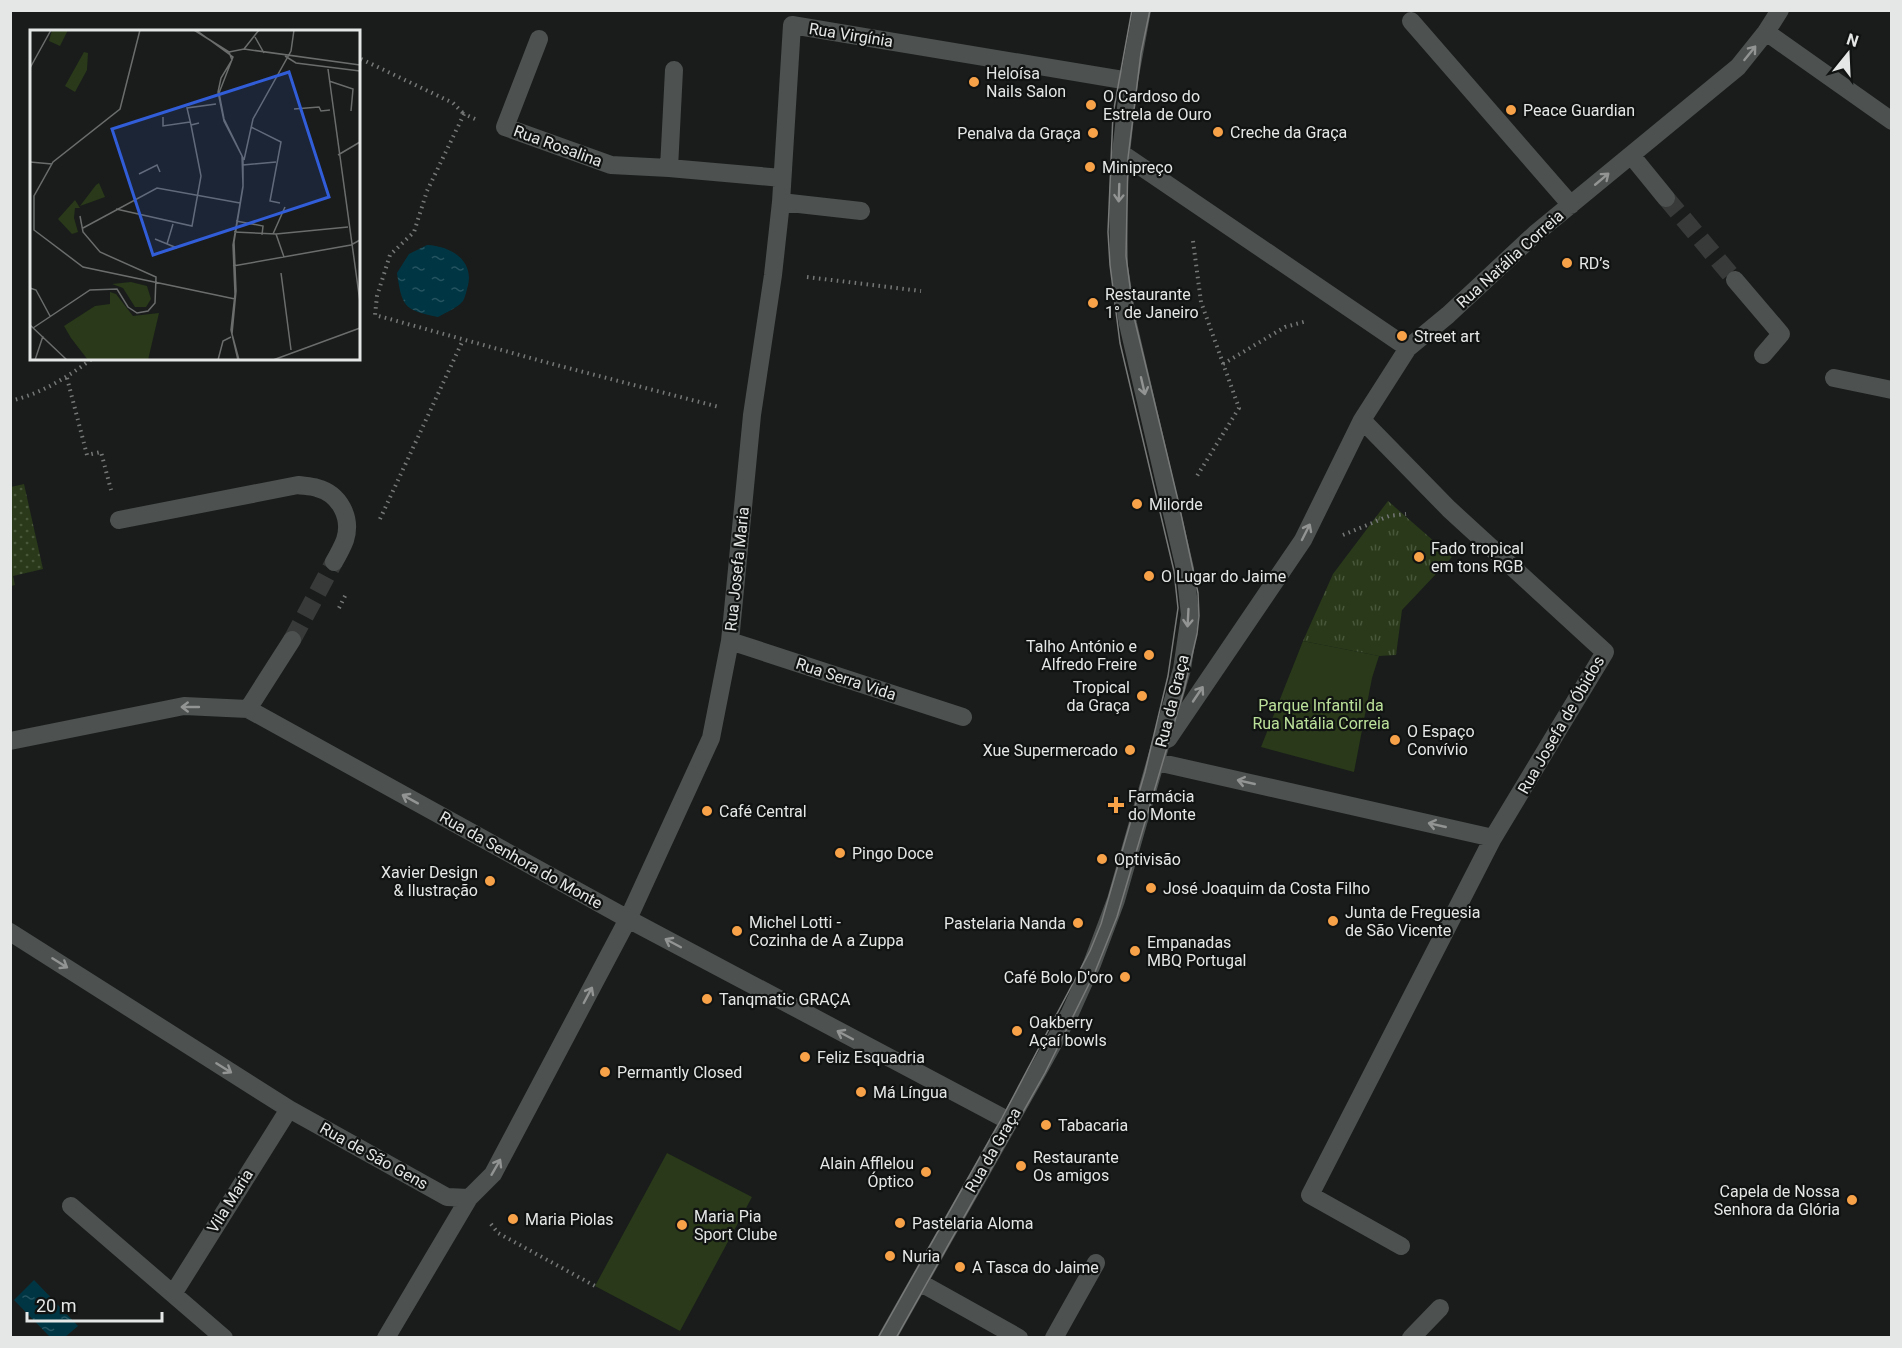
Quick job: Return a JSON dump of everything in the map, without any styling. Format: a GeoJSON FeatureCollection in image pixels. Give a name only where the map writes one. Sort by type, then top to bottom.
{"type":"FeatureCollection","features":[{"type":"Feature","properties":{"kind":"street","name":"Rua da Graça"},"geometry":{"type":"LineString","coordinates":[[887,1338],[1070,1013],[1092,964],[1116,900],[1182,669],[1190,615],[1185,569],[1128,324],[1119,267],[1118,196],[1121,153],[1129,81],[1142,10]]}},
{"type":"Feature","properties":{"kind":"street","name":"Rua Natália Correia"},"geometry":{"type":"LineString","coordinates":[[1157,762],[1171,734],[1303,540],[1362,420],[1408,348],[1448,315],[1535,234],[1738,67],[1780,10]]}},
{"type":"Feature","properties":{"kind":"street"},"geometry":{"type":"LineString","coordinates":[[1411,21],[1571,205]]}},
{"type":"Feature","properties":{"kind":"street","name":"Rua Virgínia"},"geometry":{"type":"LineString","coordinates":[[782,202],[792,25],[1129,81]]}},
{"type":"Feature","properties":{"kind":"street"},"geometry":{"type":"LineString","coordinates":[[1766,32],[1892,121]]}},
{"type":"Feature","properties":{"kind":"street","name":"Rua Rosalina"},"geometry":{"type":"LineString","coordinates":[[538,39],[505,127],[611,165],[782,178]]}},
{"type":"Feature","properties":{"kind":"street"},"geometry":{"type":"LineString","coordinates":[[669,168],[674,70]]}},
{"type":"Feature","properties":{"kind":"street"},"geometry":{"type":"LineString","coordinates":[[1121,153],[1408,348]]}},
{"type":"Feature","properties":{"kind":"street"},"geometry":{"type":"LineString","coordinates":[[1630,155],[1666,198]]}},
{"type":"Feature","properties":{"kind":"street"},"geometry":{"type":"LineString","coordinates":[[782,202],[861,211]]}},
{"type":"Feature","properties":{"kind":"street","name":"Rua Josefa Maria"},"geometry":{"type":"LineString","coordinates":[[628,919],[711,738],[730,641],[752,415],[782,202]]}},
{"type":"Feature","properties":{"kind":"street"},"geometry":{"type":"LineString","coordinates":[[1735,280],[1781,334],[1762,355]]}},
{"type":"Feature","properties":{"kind":"street"},"geometry":{"type":"LineString","coordinates":[[1834,378],[1892,390]]}},
{"type":"Feature","properties":{"kind":"street","name":"Rua Josefa de Óbidos"},"geometry":{"type":"LineString","coordinates":[[1362,420],[1449,508],[1605,652],[1493,838],[1310,1195],[1401,1246]]}},
{"type":"Feature","properties":{"kind":"street"},"geometry":{"type":"LineString","coordinates":[[119,520],[298,485],[318,488],[335,497],[345,510],[348,524],[345,540],[334,562]]}},
{"type":"Feature","properties":{"kind":"street"},"geometry":{"type":"LineString","coordinates":[[248,709],[292,640]]}},
{"type":"Feature","properties":{"kind":"street","name":"Rua Serra Vida"},"geometry":{"type":"LineString","coordinates":[[730,641],[963,717]]}},
{"type":"Feature","properties":{"kind":"street","name":"Rua da Senhora do Monte"},"geometry":{"type":"LineString","coordinates":[[10,741],[184,706],[248,709],[628,919],[1009,1121]]}},
{"type":"Feature","properties":{"kind":"street"},"geometry":{"type":"LineString","coordinates":[[1157,762],[1493,838]]}},
{"type":"Feature","properties":{"kind":"street"},"geometry":{"type":"LineString","coordinates":[[386,1338],[470,1198],[493,1174],[628,919]]}},
{"type":"Feature","properties":{"kind":"street","name":"Rua de São Gens"},"geometry":{"type":"LineString","coordinates":[[10,932],[289,1108],[447,1197],[470,1198]]}},
{"type":"Feature","properties":{"kind":"street","name":"Vila Maria"},"geometry":{"type":"LineString","coordinates":[[173,1294],[289,1108]]}},
{"type":"Feature","properties":{"kind":"street"},"geometry":{"type":"LineString","coordinates":[[72,1206],[224,1338]]}},
{"type":"Feature","properties":{"kind":"street"},"geometry":{"type":"LineString","coordinates":[[1054,1338],[1096,1263]]}},
{"type":"Feature","properties":{"kind":"street"},"geometry":{"type":"LineString","coordinates":[[919,1282],[1019,1338]]}},
{"type":"Feature","properties":{"kind":"street"},"geometry":{"type":"LineString","coordinates":[[1410,1338],[1440,1308]]}},
{"type":"Feature","properties":{"kind":"path"},"geometry":{"type":"LineString","coordinates":[[361,59],[453,103],[464,114],[483,122],[505,127]]}},
{"type":"Feature","properties":{"kind":"path"},"geometry":{"type":"LineString","coordinates":[[464,114],[427,191],[414,232],[390,255],[377,296],[375,315],[752,415]]}},
{"type":"Feature","properties":{"kind":"path"},"geometry":{"type":"LineString","coordinates":[[1172,508],[1204,467],[1239,408],[1201,302],[1188,199]]}},
{"type":"Feature","properties":{"kind":"path"},"geometry":{"type":"LineString","coordinates":[[773,275],[794,275],[921,291]]}},
{"type":"Feature","properties":{"kind":"path"},"geometry":{"type":"LineString","coordinates":[[1223,364],[1285,327],[1325,315],[1362,318]]}},
{"type":"Feature","properties":{"kind":"path"},"geometry":{"type":"LineString","coordinates":[[379,522],[463,340]]}},
{"type":"Feature","properties":{"kind":"path"},"geometry":{"type":"LineString","coordinates":[[10,401],[67,378],[90,360]]}},
{"type":"Feature","properties":{"kind":"path"},"geometry":{"type":"LineString","coordinates":[[67,378],[87,454],[101,452]]}},
{"type":"Feature","properties":{"kind":"path"},"geometry":{"type":"LineString","coordinates":[[1338,536],[1389,516],[1449,508]]}},
{"type":"Feature","properties":{"kind":"path"},"geometry":{"type":"LineString","coordinates":[[339,608],[349,587]]}},
{"type":"Feature","properties":{"kind":"path"},"geometry":{"type":"LineString","coordinates":[[470,1198],[498,1233],[596,1286]]}},
{"type":"Feature","properties":{"kind":"green space"},"geometry":{"type":"Polygon","coordinates":[[[24,484],[43,569],[13,576],[15,585],[11,586],[11,487],[24,484]]]}},
{"type":"Feature","properties":{"kind":"green space"},"geometry":{"type":"Polygon","coordinates":[[[1388,501],[1452,557],[1402,610],[1396,655],[1379,656],[1303,641],[1333,574],[1388,501]]]}},
{"type":"Feature","properties":{"kind":"green space","name":"Parque Infantil da Rua Natália Correia"},"geometry":{"type":"Polygon","coordinates":[[[1303,641],[1379,656],[1372,678],[1354,772],[1261,747],[1303,641]]]}},
{"type":"Feature","properties":{"kind":"green space","name":"Maria Pia Sport Clube"},"geometry":{"type":"Polygon","coordinates":[[[667,1153],[752,1197],[680,1331],[595,1286],[667,1153]]]}},
{"type":"Feature","properties":{"kind":"water"},"geometry":{"type":"Polygon","coordinates":[[[427,245],[453,252],[465,263],[468,270],[469,279],[463,301],[438,317],[418,312],[407,305],[403,300],[397,273],[409,254],[427,245]]]}},
{"type":"Feature","properties":{"kind":"water"},"geometry":{"type":"Polygon","coordinates":[[[34,1280],[78,1326],[65,1337],[50,1337],[14,1300],[34,1280]]]}},
{"type":"Feature","properties":{"kind":"tunnel"},"geometry":{"type":"LineString","coordinates":[[1666,198],[1735,280]]}},
{"type":"Feature","properties":{"kind":"tunnel"},"geometry":{"type":"LineString","coordinates":[[292,640],[334,562]]}},
{"type":"Feature","properties":{"kind":"tram line"},"geometry":{"type":"LineString","coordinates":[[878,1338],[1002,1118],[1090,951],[1101,924],[1145,772],[1168,676],[1178,608],[1174,571],[1120,343],[1108,232],[1113,114],[1132,10]]}},
{"type":"Feature","properties":{"kind":"tram line"},"geometry":{"type":"LineString","coordinates":[[896,1338],[1045,1073],[1095,972],[1117,917],[1184,690],[1197,634],[1198,593],[1134,317],[1126,256],[1128,158],[1141,53],[1150,10]]}},
{"type":"Feature","properties":{"kind":"place","name":"Heloísa Nails Salon"},"geometry":{"type":"Point","coordinates":[974,82]}},
{"type":"Feature","properties":{"kind":"place","name":"O Cardoso do Estrela de Ouro"},"geometry":{"type":"Point","coordinates":[1091,105]}},
{"type":"Feature","properties":{"kind":"place","name":"Peace Guardian"},"geometry":{"type":"Point","coordinates":[1511,110]}},
{"type":"Feature","properties":{"kind":"place","name":"Creche da Graça"},"geometry":{"type":"Point","coordinates":[1218,132]}},
{"type":"Feature","properties":{"kind":"place","name":"Penalva da Graça"},"geometry":{"type":"Point","coordinates":[1093,133]}},
{"type":"Feature","properties":{"kind":"place","name":"Minipreço"},"geometry":{"type":"Point","coordinates":[1090,167]}},
{"type":"Feature","properties":{"kind":"place","name":"RD’s"},"geometry":{"type":"Point","coordinates":[1567,263]}},
{"type":"Feature","properties":{"kind":"place","name":"Restaurante 1° de Janeiro"},"geometry":{"type":"Point","coordinates":[1093,303]}},
{"type":"Feature","properties":{"kind":"place","name":"Street art"},"geometry":{"type":"Point","coordinates":[1402,336]}},
{"type":"Feature","properties":{"kind":"place","name":"Milorde"},"geometry":{"type":"Point","coordinates":[1137,504]}},
{"type":"Feature","properties":{"kind":"place","name":"Fado tropical em tons RGB"},"geometry":{"type":"Point","coordinates":[1419,557]}},
{"type":"Feature","properties":{"kind":"place","name":"O Lugar do Jaime"},"geometry":{"type":"Point","coordinates":[1149,576]}},
{"type":"Feature","properties":{"kind":"place","name":"Talho António e Alfredo Freire"},"geometry":{"type":"Point","coordinates":[1149,655]}},
{"type":"Feature","properties":{"kind":"place","name":"Tropical da Graça"},"geometry":{"type":"Point","coordinates":[1142,696]}},
{"type":"Feature","properties":{"kind":"place","name":"O Espaço Convívio"},"geometry":{"type":"Point","coordinates":[1395,740]}},
{"type":"Feature","properties":{"kind":"place","name":"Xue Supermercado"},"geometry":{"type":"Point","coordinates":[1130,750]}},
{"type":"Feature","properties":{"kind":"place","name":"Farmácia do Monte"},"geometry":{"type":"Point","coordinates":[1116,805]}},
{"type":"Feature","properties":{"kind":"place","name":"Café Central"},"geometry":{"type":"Point","coordinates":[707,811]}},
{"type":"Feature","properties":{"kind":"place","name":"Pingo Doce"},"geometry":{"type":"Point","coordinates":[840,853]}},
{"type":"Feature","properties":{"kind":"place","name":"Optivisão"},"geometry":{"type":"Point","coordinates":[1102,859]}},
{"type":"Feature","properties":{"kind":"place","name":"Xavier Design & Ilustração"},"geometry":{"type":"Point","coordinates":[490,881]}},
{"type":"Feature","properties":{"kind":"place","name":"José Joaquim da Costa Filho"},"geometry":{"type":"Point","coordinates":[1151,888]}},
{"type":"Feature","properties":{"kind":"place","name":"Junta de Freguesia de São Vicente"},"geometry":{"type":"Point","coordinates":[1333,921]}},
{"type":"Feature","properties":{"kind":"place","name":"Pastelaria Nanda"},"geometry":{"type":"Point","coordinates":[1078,923]}},
{"type":"Feature","properties":{"kind":"place","name":"Michel Lotti - Cozinha de A a Zuppa"},"geometry":{"type":"Point","coordinates":[737,931]}},
{"type":"Feature","properties":{"kind":"place","name":"Empanadas MBQ Portugal"},"geometry":{"type":"Point","coordinates":[1135,951]}},
{"type":"Feature","properties":{"kind":"place","name":"Café Bolo D'oro"},"geometry":{"type":"Point","coordinates":[1125,977]}},
{"type":"Feature","properties":{"kind":"place","name":"Tanqmatic GRAÇA"},"geometry":{"type":"Point","coordinates":[707,999]}},
{"type":"Feature","properties":{"kind":"place","name":"Oakberry Açaí bowls"},"geometry":{"type":"Point","coordinates":[1017,1031]}},
{"type":"Feature","properties":{"kind":"place","name":"Feliz Esquadria"},"geometry":{"type":"Point","coordinates":[805,1057]}},
{"type":"Feature","properties":{"kind":"place","name":"Permantly Closed"},"geometry":{"type":"Point","coordinates":[605,1072]}},
{"type":"Feature","properties":{"kind":"place","name":"Má Língua"},"geometry":{"type":"Point","coordinates":[861,1092]}},
{"type":"Feature","properties":{"kind":"place","name":"Tabacaria"},"geometry":{"type":"Point","coordinates":[1046,1125]}},
{"type":"Feature","properties":{"kind":"place","name":"Restaurante Os amigos"},"geometry":{"type":"Point","coordinates":[1021,1166]}},
{"type":"Feature","properties":{"kind":"place","name":"Alain Afflelou Óptico"},"geometry":{"type":"Point","coordinates":[926,1172]}},
{"type":"Feature","properties":{"kind":"place","name":"Capela de Nossa Senhora da Glória"},"geometry":{"type":"Point","coordinates":[1852,1200]}},
{"type":"Feature","properties":{"kind":"place","name":"Maria Piolas"},"geometry":{"type":"Point","coordinates":[513,1219]}},
{"type":"Feature","properties":{"kind":"place","name":"Pastelaria Aloma"},"geometry":{"type":"Point","coordinates":[900,1223]}},
{"type":"Feature","properties":{"kind":"place","name":"Maria Pia Sport Clube"},"geometry":{"type":"Point","coordinates":[682,1225]}},
{"type":"Feature","properties":{"kind":"place","name":"Nuria"},"geometry":{"type":"Point","coordinates":[890,1256]}},
{"type":"Feature","properties":{"kind":"place","name":"A Tasca do Jaime"},"geometry":{"type":"Point","coordinates":[960,1267]}}]}
